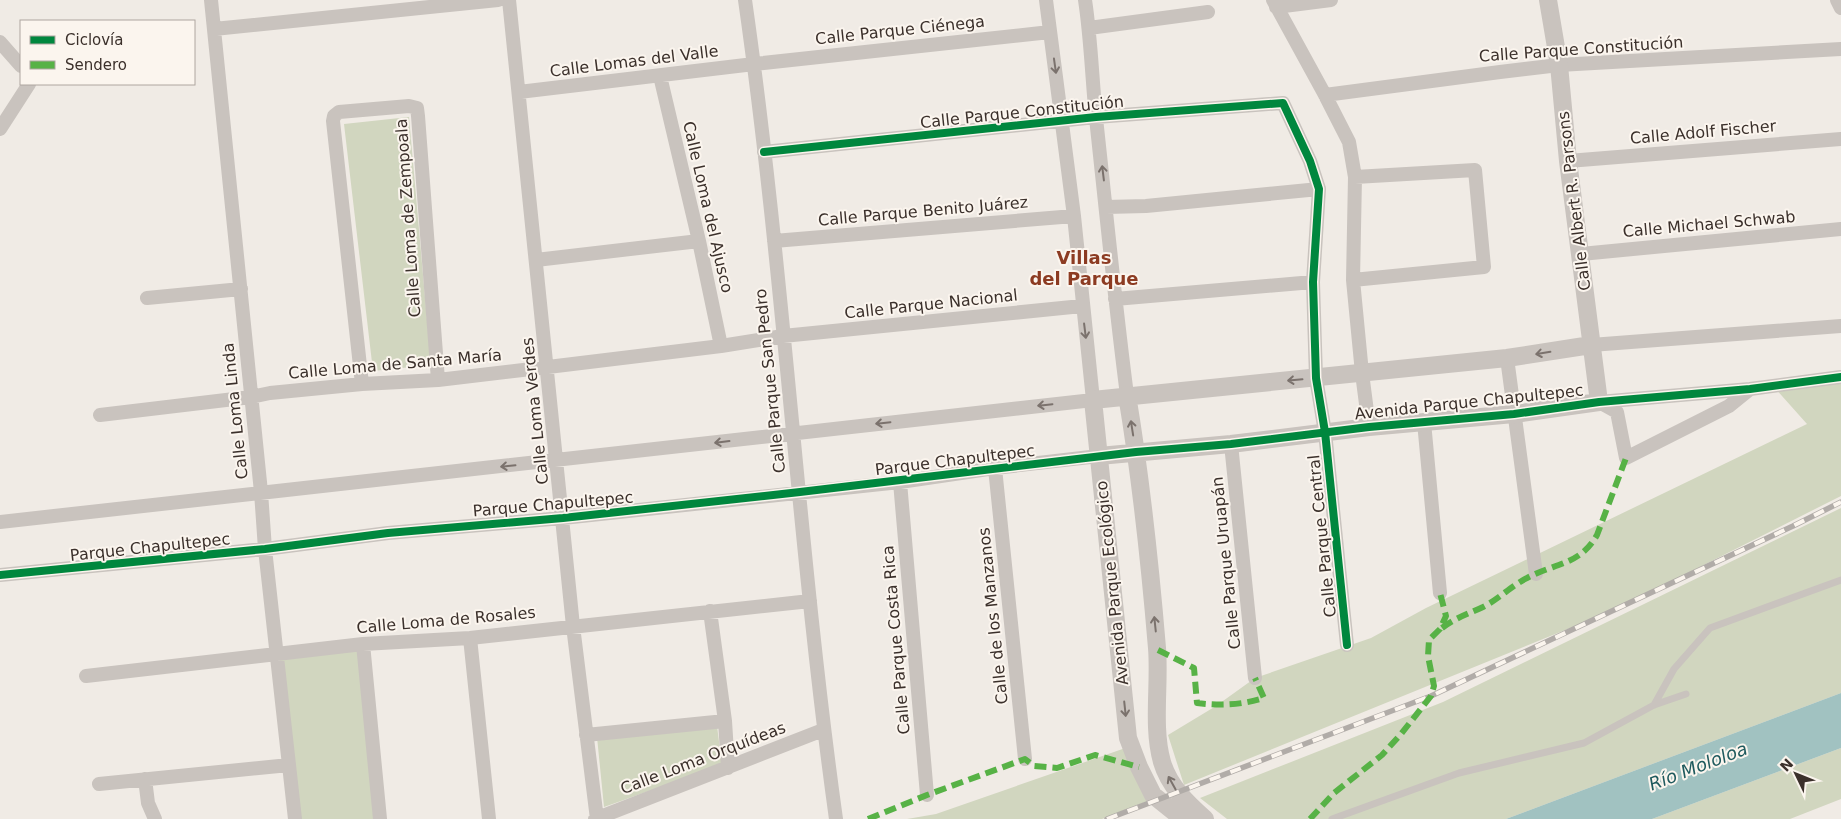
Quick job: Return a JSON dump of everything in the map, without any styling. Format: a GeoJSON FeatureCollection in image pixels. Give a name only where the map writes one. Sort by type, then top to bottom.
{"type":"FeatureCollection","features":[{"type":"Feature","properties":{"kind":"street","name":"Calle Loma Linda"},"geometry":{"type":"LineString","coordinates":[[211,0],[261,492],[265,549],[295,819]]}},
{"type":"Feature","properties":{"kind":"street"},"geometry":{"type":"LineString","coordinates":[[214,29],[498,0]]}},
{"type":"Feature","properties":{"kind":"street","name":"Calle Loma Verdes"},"geometry":{"type":"LineString","coordinates":[[509,0],[558,460],[573,626],[597,819]]}},
{"type":"Feature","properties":{"kind":"street","name":"Calle Parque San Pedro"},"geometry":{"type":"LineString","coordinates":[[745,0],[774,241],[823,730],[836,819]]}},
{"type":"Feature","properties":{"kind":"street","name":"Avenida Parque Ecológico"},"geometry":{"type":"LineString","coordinates":[[1046,0],[1074,216],[1128,738],[1139,767],[1153,795],[1182,819]]}},
{"type":"Feature","properties":{"kind":"street"},"geometry":{"type":"LineString","coordinates":[[1085,0],[1115,300],[1136,452],[1158,650],[1157,744],[1163,765],[1178,794],[1205,819]]}},
{"type":"Feature","properties":{"kind":"street"},"geometry":{"type":"LineString","coordinates":[[1331,0],[1275,3],[1349,142],[1354,177],[1353,280],[1369,427]]}},
{"type":"Feature","properties":{"kind":"street","name":"Calle Albert R. Parsons"},"geometry":{"type":"LineString","coordinates":[[1548,0],[1559,66],[1568,161],[1599,402]]}},
{"type":"Feature","properties":{"kind":"street"},"geometry":{"type":"LineString","coordinates":[[1837,0],[1841,8]]}},
{"type":"Feature","properties":{"kind":"street"},"geometry":{"type":"LineString","coordinates":[[1089,28],[1208,12]]}},
{"type":"Feature","properties":{"kind":"street","name":"Calle Parque Ciénega"},"geometry":{"type":"LineString","coordinates":[[754,64],[1050,32]]}},
{"type":"Feature","properties":{"kind":"street"},"geometry":{"type":"LineString","coordinates":[[0,42],[20,65]]}},
{"type":"Feature","properties":{"kind":"street","name":"Calle Parque Constitución"},"geometry":{"type":"LineString","coordinates":[[1325,95],[1559,66],[1841,49]]}},
{"type":"Feature","properties":{"kind":"street","name":"Calle Lomas del Valle"},"geometry":{"type":"LineString","coordinates":[[519,92],[754,64]]}},
{"type":"Feature","properties":{"kind":"street","name":"Calle Loma del Ajusco"},"geometry":{"type":"LineString","coordinates":[[660,76],[699,241],[721,346]]}},
{"type":"Feature","properties":{"kind":"street"},"geometry":{"type":"LineString","coordinates":[[0,130],[28,85]]}},
{"type":"Feature","properties":{"kind":"street","name":"Calle Parque Constitución"},"geometry":{"type":"LineString","coordinates":[[764,152],[1096,116],[1283,103]]}},
{"type":"Feature","properties":{"kind":"street","name":"Calle Parque Central"},"geometry":{"type":"LineString","coordinates":[[1283,103],[1310,161],[1319,189],[1313,282],[1316,378],[1325,432],[1346,645]]}},
{"type":"Feature","properties":{"kind":"street","name":"Calle Loma de Zempoala"},"geometry":{"type":"LineString","coordinates":[[362,384],[333,121],[334,116],[340,112],[409,106],[417,108],[418,116],[438,380]]}},
{"type":"Feature","properties":{"kind":"street","name":"Calle Adolf Fischer"},"geometry":{"type":"LineString","coordinates":[[1568,161],[1841,139]]}},
{"type":"Feature","properties":{"kind":"street"},"geometry":{"type":"LineString","coordinates":[[1353,280],[1484,267],[1474,170],[1354,177]]}},
{"type":"Feature","properties":{"kind":"street"},"geometry":{"type":"LineString","coordinates":[[1106,207],[1146,206],[1319,189]]}},
{"type":"Feature","properties":{"kind":"street","name":"Calle Parque Benito Juárez"},"geometry":{"type":"LineString","coordinates":[[774,241],[1074,216]]}},
{"type":"Feature","properties":{"kind":"street","name":"Calle Michael Schwab"},"geometry":{"type":"LineString","coordinates":[[1581,254],[1841,229]]}},
{"type":"Feature","properties":{"kind":"street"},"geometry":{"type":"LineString","coordinates":[[536,260],[699,241]]}},
{"type":"Feature","properties":{"kind":"street"},"geometry":{"type":"LineString","coordinates":[[1115,300],[1313,282]]}},
{"type":"Feature","properties":{"kind":"street"},"geometry":{"type":"LineString","coordinates":[[147,298],[241,290]]}},
{"type":"Feature","properties":{"kind":"street","name":"Calle Parque Nacional"},"geometry":{"type":"LineString","coordinates":[[783,336],[1082,306]]}},
{"type":"Feature","properties":{"kind":"street"},"geometry":{"type":"LineString","coordinates":[[0,522],[1127,395],[1508,358],[1591,345],[1841,326]]}},
{"type":"Feature","properties":{"kind":"street","name":"Calle Loma de Santa María"},"geometry":{"type":"LineString","coordinates":[[100,415],[251,397],[270,393],[362,384],[438,380],[721,346],[783,336]]}},
{"type":"Feature","properties":{"kind":"street"},"geometry":{"type":"LineString","coordinates":[[1508,358],[1536,574]]}},
{"type":"Feature","properties":{"kind":"street","name":"Avenida Parque Chapultepec"},"geometry":{"type":"LineString","coordinates":[[1099,456],[1231,444],[1369,427],[1514,414],[1599,402],[1750,388],[1841,377]]}},
{"type":"Feature","properties":{"kind":"street"},"geometry":{"type":"LineString","coordinates":[[1599,402],[1617,412],[1626,458],[1729,406],[1750,388]]}},
{"type":"Feature","properties":{"kind":"street"},"geometry":{"type":"LineString","coordinates":[[1424,422],[1440,593]]}},
{"type":"Feature","properties":{"kind":"street","name":"Calle Parque Uruapán"},"geometry":{"type":"LineString","coordinates":[[1231,444],[1255,678]]}},
{"type":"Feature","properties":{"kind":"street","name":"Parque Chapultepec"},"geometry":{"type":"LineString","coordinates":[[3,573],[265,549],[388,533],[563,518],[900,482],[995,468],[1099,456]]}},
{"type":"Feature","properties":{"kind":"street","name":"Calle de los Manzanos"},"geometry":{"type":"LineString","coordinates":[[995,468],[1025,759]]}},
{"type":"Feature","properties":{"kind":"street","name":"Calle Parque Costa Rica"},"geometry":{"type":"LineString","coordinates":[[900,482],[927,795]]}},
{"type":"Feature","properties":{"kind":"street","name":"Calle Loma de Rosales"},"geometry":{"type":"LineString","coordinates":[[86,676],[363,644],[470,638],[810,601]]}},
{"type":"Feature","properties":{"kind":"street"},"geometry":{"type":"LineString","coordinates":[[710,611],[725,721],[728,768]]}},
{"type":"Feature","properties":{"kind":"street"},"geometry":{"type":"LineString","coordinates":[[470,638],[489,819]]}},
{"type":"Feature","properties":{"kind":"street"},"geometry":{"type":"LineString","coordinates":[[363,644],[380,819]]}},
{"type":"Feature","properties":{"kind":"street"},"geometry":{"type":"LineString","coordinates":[[586,734],[725,721]]}},
{"type":"Feature","properties":{"kind":"street","name":"Calle Loma Orquídeas"},"geometry":{"type":"LineString","coordinates":[[597,819],[823,730]]}},
{"type":"Feature","properties":{"kind":"street"},"geometry":{"type":"LineString","coordinates":[[1132,749],[1157,744]]}},
{"type":"Feature","properties":{"kind":"street"},"geometry":{"type":"LineString","coordinates":[[99,784],[289,764]]}},
{"type":"Feature","properties":{"kind":"street"},"geometry":{"type":"LineString","coordinates":[[145,779],[148,803],[155,819]]}},
{"type":"Feature","properties":{"kind":"lane"},"geometry":{"type":"LineString","coordinates":[[1654,705],[1674,668],[1710,628],[1841,580]]}},
{"type":"Feature","properties":{"kind":"lane"},"geometry":{"type":"LineString","coordinates":[[1332,819],[1458,773],[1584,743],[1654,705],[1686,694]]}},
{"type":"Feature","properties":{"kind":"green space"},"geometry":{"type":"Polygon","coordinates":[[[409,117],[431,365],[373,371],[344,124],[409,117]]]}},
{"type":"Feature","properties":{"kind":"green space"},"geometry":{"type":"Polygon","coordinates":[[[1841,379],[1841,496],[1612,611],[1184,785],[1168,735],[1216,706],[1255,678],[1371,638],[1426,608],[1807,424],[1773,386],[1841,379]]]}},
{"type":"Feature","properties":{"kind":"green space"},"geometry":{"type":"Polygon","coordinates":[[[1841,508],[1841,693],[1506,819],[1227,819],[1200,798],[1443,702],[1841,508]]]}},
{"type":"Feature","properties":{"kind":"green space"},"geometry":{"type":"Polygon","coordinates":[[[362,648],[379,819],[297,819],[279,656],[362,648]]]}},
{"type":"Feature","properties":{"kind":"green space"},"geometry":{"type":"Polygon","coordinates":[[[717,726],[722,765],[604,807],[597,737],[717,726]]]}},
{"type":"Feature","properties":{"kind":"green space"},"geometry":{"type":"Polygon","coordinates":[[[1134,745],[1153,799],[1102,819],[907,819],[936,814],[1134,745]]]}},
{"type":"Feature","properties":{"kind":"green space"},"geometry":{"type":"Polygon","coordinates":[[[1841,748],[1841,799],[1790,819],[1652,819],[1841,748]]]}},
{"type":"Feature","properties":{"kind":"water","name":"Río Mololoa"},"geometry":{"type":"Polygon","coordinates":[[[1841,693],[1841,748],[1652,819],[1506,819],[1841,693]]]}},
{"type":"Feature","properties":{"kind":"railway"},"geometry":{"type":"LineString","coordinates":[[1107,819],[1431,696],[1841,502]]}},
{"type":"Feature","properties":{"kind":"marked path"},"geometry":{"type":"LineString","coordinates":[[1442,628],[1489,604],[1527,578],[1575,558],[1583,552],[1597,535],[1626,458]]}},
{"type":"Feature","properties":{"kind":"marked path"},"geometry":{"type":"LineString","coordinates":[[1310,819],[1334,793],[1382,755],[1431,696],[1434,686],[1428,656],[1429,640],[1440,629],[1446,616],[1440,593]]}},
{"type":"Feature","properties":{"kind":"marked path"},"geometry":{"type":"LineString","coordinates":[[1158,650],[1194,668],[1197,703],[1231,704],[1264,698],[1255,678]]}},
{"type":"Feature","properties":{"kind":"marked path"},"geometry":{"type":"LineString","coordinates":[[868,819],[1025,759],[1034,766],[1057,768],[1095,755],[1139,767]]}},
{"type":"Feature","properties":{"kind":"cycle path"},"geometry":{"type":"LineString","coordinates":[[764,152],[1096,117],[1283,103],[1310,161],[1319,189],[1313,282],[1316,378],[1325,432],[1347,645]]}},
{"type":"Feature","properties":{"kind":"cycle path"},"geometry":{"type":"LineString","coordinates":[[0,575],[265,549],[388,533],[563,518],[1136,452],[1231,444],[1369,427],[1514,414],[1599,402],[1750,389],[1841,377]]}},
{"type":"Feature","properties":{"kind":"district","name":"Villas del Parque"},"geometry":{"type":"Point","coordinates":[1084,267]}}]}
